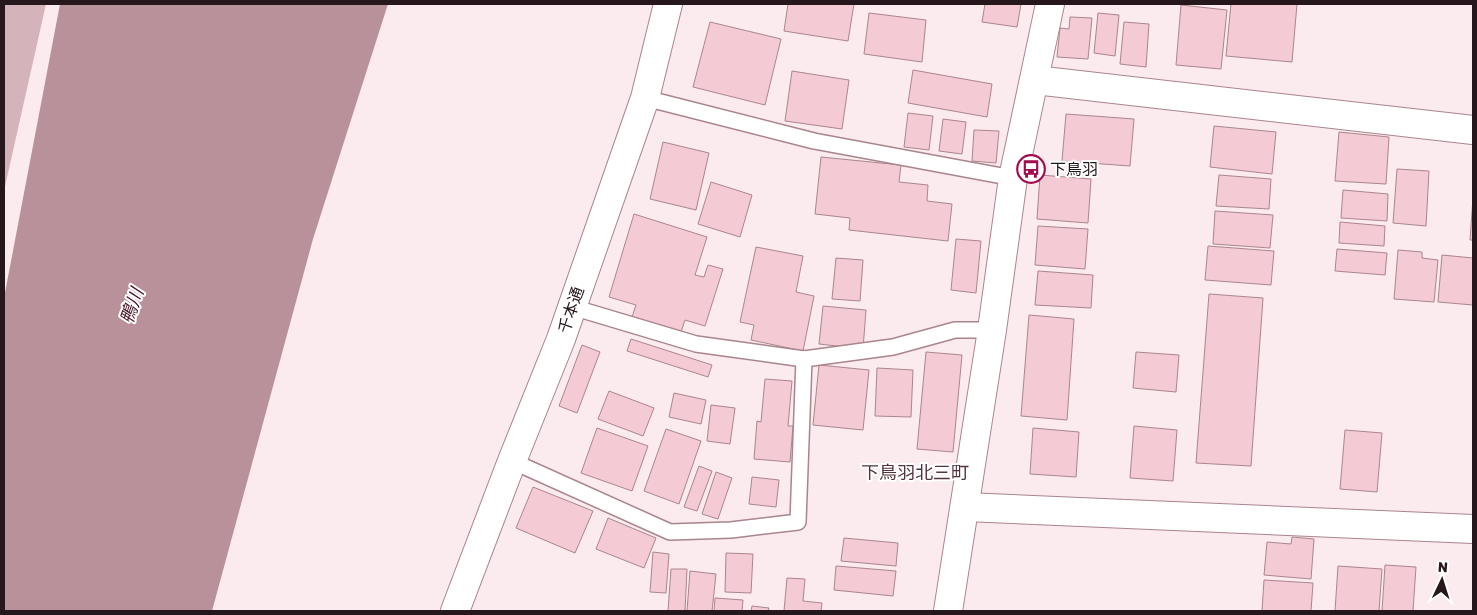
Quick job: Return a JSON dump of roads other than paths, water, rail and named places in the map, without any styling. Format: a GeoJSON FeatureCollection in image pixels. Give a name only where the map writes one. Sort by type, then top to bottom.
{"type":"FeatureCollection","features":[{"type":"Feature","properties":{"kind":"street","name":"千本通"},"geometry":{"type":"LineString","coordinates":[[455,611],[561,339],[645,98],[668,4]]}},
{"type":"Feature","properties":{"kind":"street"},"geometry":{"type":"LineString","coordinates":[[948,611],[992,330],[1013,178],[1050,4]]}},
{"type":"Feature","properties":{"kind":"street"},"geometry":{"type":"LineString","coordinates":[[1035,80],[1473,130]]}},
{"type":"Feature","properties":{"kind":"street"},"geometry":{"type":"LineString","coordinates":[[964,508],[1473,529]]}},
{"type":"Feature","properties":{"kind":"lane"},"geometry":{"type":"LineString","coordinates":[[645,98],[814,141],[1013,178]]}},
{"type":"Feature","properties":{"kind":"lane"},"geometry":{"type":"LineString","coordinates":[[572,307],[696,344],[804,359],[893,347],[955,330],[992,330]]}},
{"type":"Feature","properties":{"kind":"lane"},"geometry":{"type":"LineString","coordinates":[[512,461],[670,532],[731,530],[798,522],[804,359]]}},
{"type":"Feature","properties":{"kind":"water","name":"鴨川"},"geometry":{"type":"Polygon","coordinates":[[[60,4],[388,4],[313,239],[212,611],[4,611],[4,298],[60,4]]]}},
{"type":"Feature","properties":{"kind":"place","name":"下鳥羽"},"geometry":{"type":"Point","coordinates":[1031,169]}},
{"type":"Feature","properties":{"kind":"district","name":"下鳥羽北三町"},"geometry":{"type":"Point","coordinates":[915,473]}}]}
